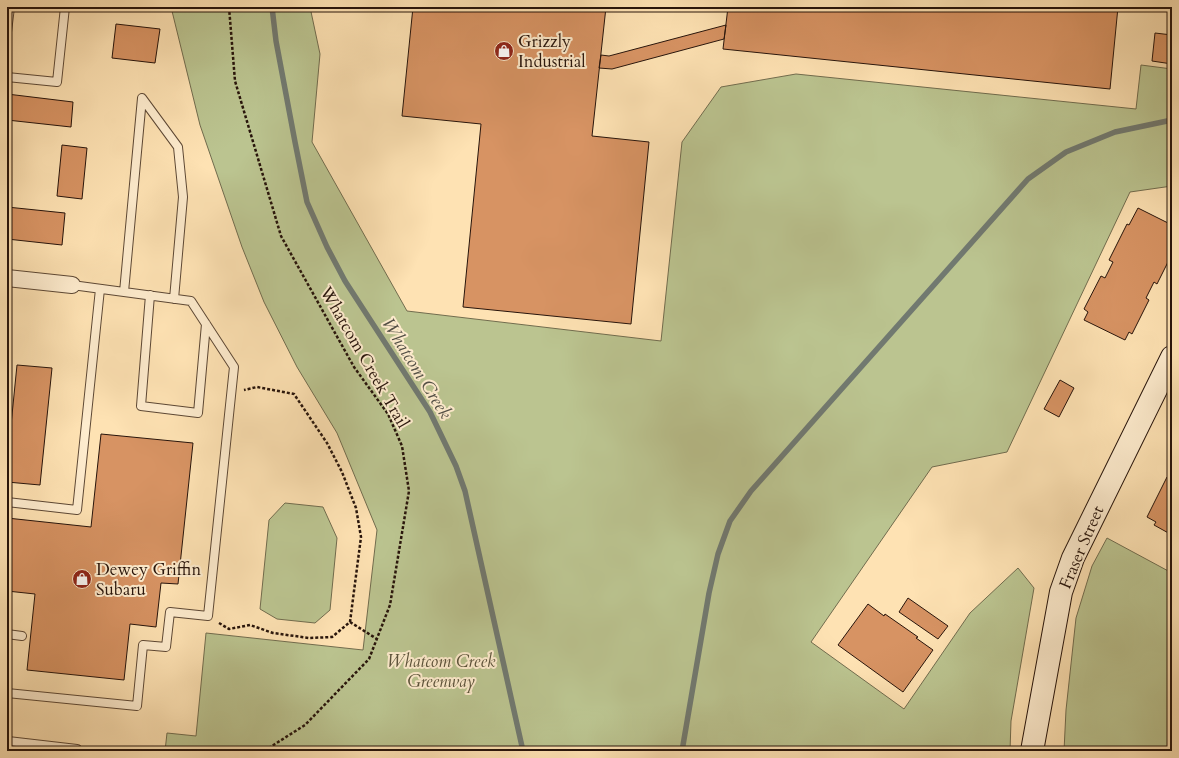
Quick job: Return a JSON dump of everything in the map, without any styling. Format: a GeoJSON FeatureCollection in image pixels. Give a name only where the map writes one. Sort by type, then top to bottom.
{"type":"FeatureCollection","features":[{"type":"Feature","properties":{"kind":"street"},"geometry":{"type":"LineString","coordinates":[[7,278],[72,285]]}},
{"type":"Feature","properties":{"kind":"street","name":"Fraser Street"},"geometry":{"type":"LineString","coordinates":[[1032,751],[1061,592],[1073,558],[1172,357]]}},
{"type":"Feature","properties":{"kind":"lane"},"geometry":{"type":"LineString","coordinates":[[7,32],[10,7]]}},
{"type":"Feature","properties":{"kind":"lane"},"geometry":{"type":"LineString","coordinates":[[7,76],[57,82],[65,7]]}},
{"type":"Feature","properties":{"kind":"lane"},"geometry":{"type":"LineString","coordinates":[[124,292],[142,98],[178,147],[183,197],[174,299]]}},
{"type":"Feature","properties":{"kind":"lane"},"geometry":{"type":"LineString","coordinates":[[7,693],[137,706],[143,645],[166,647],[170,612],[208,616],[234,367],[191,301],[72,285]]}},
{"type":"Feature","properties":{"kind":"lane"},"geometry":{"type":"LineString","coordinates":[[7,502],[77,510],[100,289]]}},
{"type":"Feature","properties":{"kind":"lane"},"geometry":{"type":"LineString","coordinates":[[150,295],[140,406],[198,413],[206,324]]}},
{"type":"Feature","properties":{"kind":"lane"},"geometry":{"type":"LineString","coordinates":[[7,634],[22,636]]}},
{"type":"Feature","properties":{"kind":"lane"},"geometry":{"type":"LineString","coordinates":[[7,751],[8,741],[77,749],[77,751]]}},
{"type":"Feature","properties":{"kind":"path","name":"Whatcom Creek Trail"},"geometry":{"type":"LineString","coordinates":[[229,7],[234,81],[281,236],[354,367],[388,414],[402,446],[409,491],[390,605],[369,659],[305,725],[264,751]]}},
{"type":"Feature","properties":{"kind":"path"},"geometry":{"type":"LineString","coordinates":[[208,616],[229,629],[250,625],[273,633],[309,638],[332,637],[350,622],[361,537],[356,508],[342,472],[327,443],[294,394],[257,387],[231,392]]}},
{"type":"Feature","properties":{"kind":"path"},"geometry":{"type":"LineString","coordinates":[[350,622],[377,639]]}},
{"type":"Feature","properties":{"kind":"green space","name":"Whatcom Creek Greenway"},"geometry":{"type":"Polygon","coordinates":[[[171,7],[310,7],[320,54],[312,142],[407,311],[661,341],[682,142],[721,87],[796,74],[1136,109],[1141,65],[1172,69],[1172,186],[1130,192],[1007,452],[932,467],[811,642],[904,709],[970,613],[1018,568],[1034,588],[1011,721],[1010,751],[165,751],[167,733],[196,736],[206,633],[363,650],[377,530],[337,433],[297,367],[264,302],[242,247],[200,125],[171,7]]]}},
{"type":"Feature","properties":{"kind":"green space"},"geometry":{"type":"Polygon","coordinates":[[[285,503],[323,507],[337,538],[330,610],[315,623],[277,619],[260,609],[269,520],[285,503]]]}},
{"type":"Feature","properties":{"kind":"green space"},"geometry":{"type":"Polygon","coordinates":[[[1107,538],[1172,573],[1172,751],[1064,751],[1066,710],[1076,618],[1092,566],[1107,538]]]}},
{"type":"Feature","properties":{"kind":"building"},"geometry":{"type":"Polygon","coordinates":[[[413,7],[606,7],[592,136],[649,142],[631,324],[463,307],[481,124],[402,116],[413,7]]]}},
{"type":"Feature","properties":{"kind":"building"},"geometry":{"type":"Polygon","coordinates":[[[728,7],[1118,7],[1110,89],[723,49],[728,7]]]}},
{"type":"Feature","properties":{"kind":"building"},"geometry":{"type":"Polygon","coordinates":[[[116,24],[160,29],[155,63],[112,58],[116,24]]]}},
{"type":"Feature","properties":{"kind":"building"},"geometry":{"type":"Polygon","coordinates":[[[726,25],[724,39],[612,69],[599,68],[601,55],[609,56],[726,25]]]}},
{"type":"Feature","properties":{"kind":"building"},"geometry":{"type":"Polygon","coordinates":[[[1155,33],[1172,35],[1172,64],[1152,61],[1155,33]]]}},
{"type":"Feature","properties":{"kind":"building"},"geometry":{"type":"Polygon","coordinates":[[[7,94],[73,102],[71,127],[7,120],[7,94]]]}},
{"type":"Feature","properties":{"kind":"building"},"geometry":{"type":"Polygon","coordinates":[[[62,145],[87,148],[82,199],[57,196],[62,145]]]}},
{"type":"Feature","properties":{"kind":"building"},"geometry":{"type":"Polygon","coordinates":[[[7,207],[65,213],[62,245],[7,239],[7,207]]]}},
{"type":"Feature","properties":{"kind":"building"},"geometry":{"type":"Polygon","coordinates":[[[1138,208],[1172,225],[1172,254],[1157,284],[1154,282],[1146,298],[1149,300],[1132,334],[1129,332],[1125,340],[1084,320],[1088,312],[1084,309],[1101,276],[1105,278],[1113,262],[1109,260],[1127,224],[1129,225],[1138,208]]]}},
{"type":"Feature","properties":{"kind":"building"},"geometry":{"type":"Polygon","coordinates":[[[17,365],[52,368],[40,485],[7,482],[7,465],[17,365]]]}},
{"type":"Feature","properties":{"kind":"building"},"geometry":{"type":"Polygon","coordinates":[[[1060,380],[1074,388],[1059,417],[1044,409],[1060,380]]]}},
{"type":"Feature","properties":{"kind":"building"},"geometry":{"type":"Polygon","coordinates":[[[101,434],[193,443],[178,584],[161,583],[156,627],[130,624],[124,680],[27,670],[35,594],[7,591],[7,518],[91,527],[101,434]]]}},
{"type":"Feature","properties":{"kind":"building"},"geometry":{"type":"Polygon","coordinates":[[[1167,477],[1172,480],[1172,535],[1154,525],[1156,522],[1147,517],[1167,477]]]}},
{"type":"Feature","properties":{"kind":"building"},"geometry":{"type":"Polygon","coordinates":[[[908,598],[948,626],[938,639],[899,612],[908,598]]]}},
{"type":"Feature","properties":{"kind":"building"},"geometry":{"type":"Polygon","coordinates":[[[868,604],[884,616],[885,614],[918,637],[916,638],[933,650],[903,692],[838,645],[868,604]]]}},
{"type":"Feature","properties":{"kind":"waterway","name":"Whatcom Creek"},"geometry":{"type":"LineString","coordinates":[[272,7],[276,41],[307,202],[327,247],[345,281],[430,412],[456,466],[465,491],[523,751]]}},
{"type":"Feature","properties":{"kind":"waterway"},"geometry":{"type":"LineString","coordinates":[[682,751],[709,593],[718,554],[730,521],[751,491],[1028,179],[1066,152],[1115,132],[1172,120]]}},
{"type":"Feature","properties":{"kind":"place","name":"Grizzly Industrial"},"geometry":{"type":"Point","coordinates":[504,51]}},
{"type":"Feature","properties":{"kind":"place","name":"Dewey Griffin Subaru"},"geometry":{"type":"Point","coordinates":[82,579]}}]}
